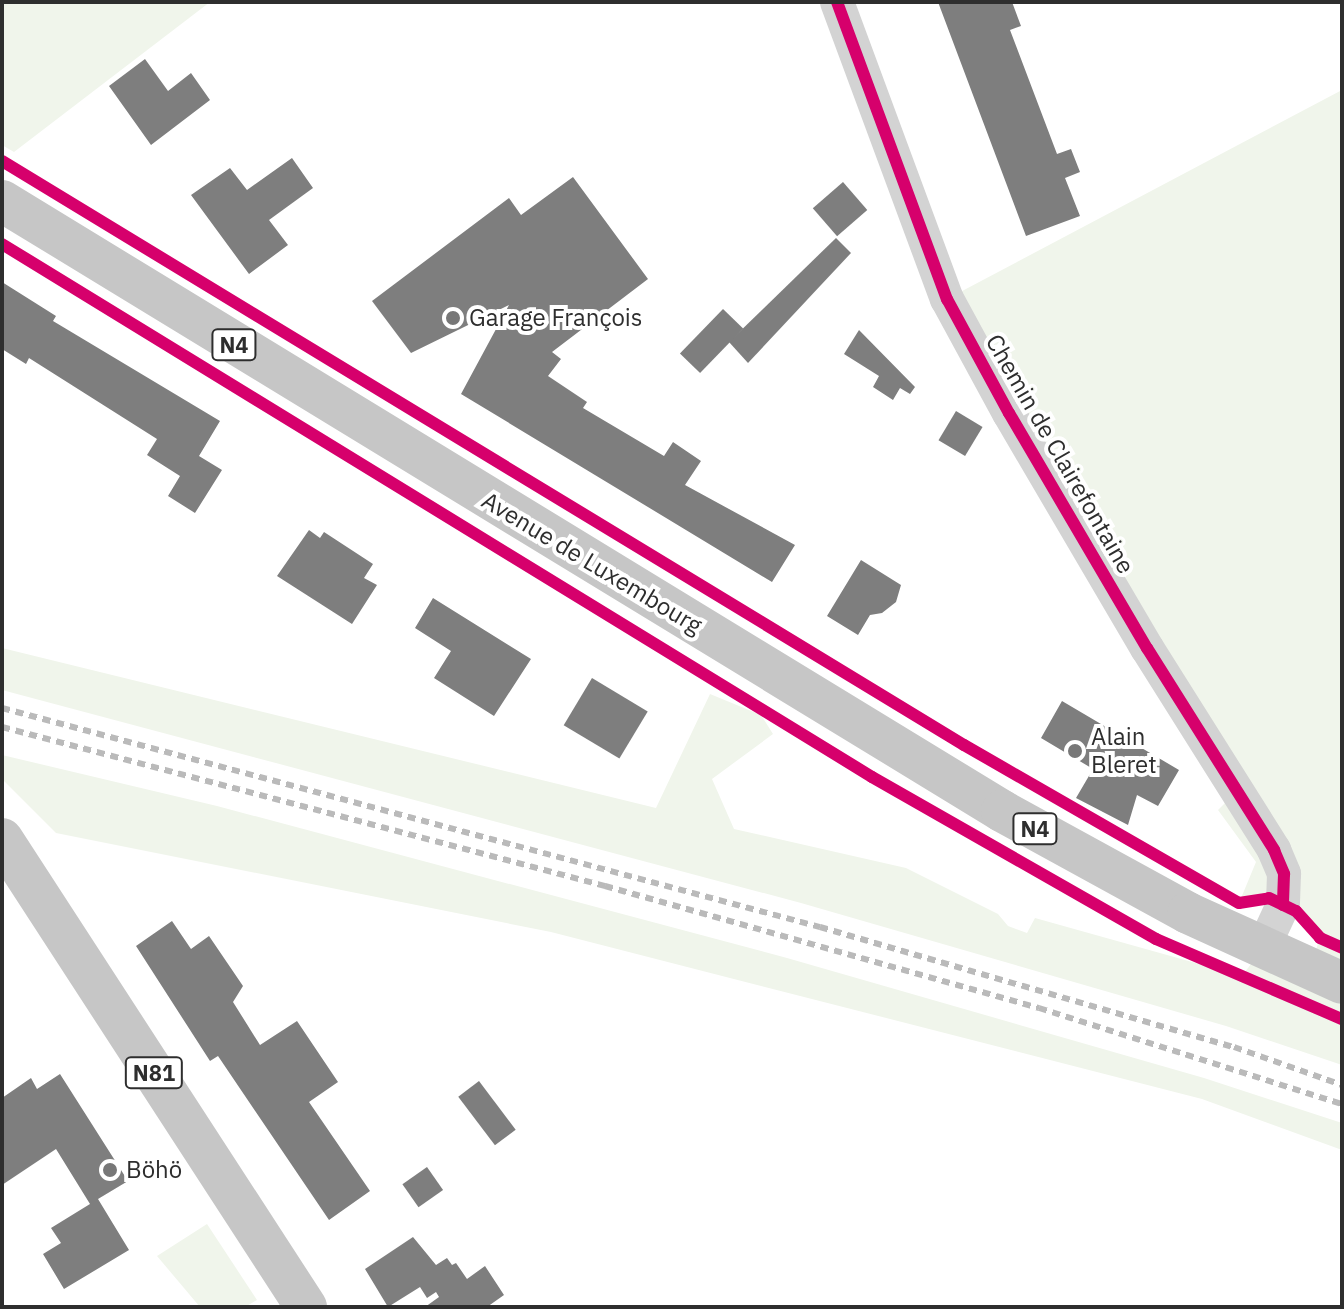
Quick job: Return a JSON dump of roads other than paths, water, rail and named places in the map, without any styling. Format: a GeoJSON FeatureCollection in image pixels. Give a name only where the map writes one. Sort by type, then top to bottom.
{"type":"FeatureCollection","features":[{"type":"Feature","properties":{"kind":"main road","name":"Avenue de Luxembourg"},"geometry":{"type":"LineString","coordinates":[[2,201],[1002,811],[1188,913],[1263,948]]}},
{"type":"Feature","properties":{"kind":"main road","name":"N81"},"geometry":{"type":"LineString","coordinates":[[2,839],[306,1307]]}},
{"type":"Feature","properties":{"kind":"main road","name":"N4"},"geometry":{"type":"LineString","coordinates":[[1263,948],[1342,983]]}},
{"type":"Feature","properties":{"kind":"street","name":"Chemin de Clairefontaine"},"geometry":{"type":"LineString","coordinates":[[837,2],[947,299],[1009,413],[1147,648],[1274,850],[1284,874],[1283,905],[1263,948]]}},
{"type":"Feature","properties":{"kind":"railway"},"geometry":{"type":"LineString","coordinates":[[2,708],[820,927],[1234,1047],[1342,1085]]}},
{"type":"Feature","properties":{"kind":"railway"},"geometry":{"type":"LineString","coordinates":[[2,727],[605,886],[1039,1008],[1342,1104]]}},
{"type":"Feature","properties":{"kind":"place","name":"Garage François"},"geometry":{"type":"Point","coordinates":[453,318]}},
{"type":"Feature","properties":{"kind":"place","name":"Alain Bleret"},"geometry":{"type":"Point","coordinates":[1075,751]}},
{"type":"Feature","properties":{"kind":"place","name":"Böhö"},"geometry":{"type":"Point","coordinates":[110,1170]}}]}
